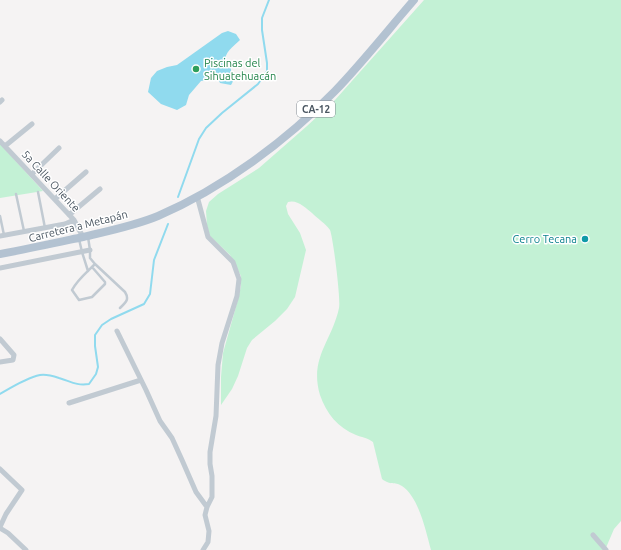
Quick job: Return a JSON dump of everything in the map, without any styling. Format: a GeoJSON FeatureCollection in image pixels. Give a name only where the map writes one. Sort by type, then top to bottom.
{"type":"FeatureCollection","features":[{"type":"Feature","properties":{"kind":"main road","name":"Carretera a Metapán"},"geometry":{"type":"LineString","coordinates":[[0,254],[113,231],[158,216],[197,196],[243,169],[296,128],[335,91],[414,0]]}},
{"type":"Feature","properties":{"kind":"street"},"geometry":{"type":"LineString","coordinates":[[6,146],[32,124]]}},
{"type":"Feature","properties":{"kind":"street","name":"5a Calle Oriente"},"geometry":{"type":"LineString","coordinates":[[0,141],[70,215],[83,237]]}},
{"type":"Feature","properties":{"kind":"street"},"geometry":{"type":"LineString","coordinates":[[32,174],[59,148]]}},
{"type":"Feature","properties":{"kind":"street"},"geometry":{"type":"LineString","coordinates":[[55,200],[86,172]]}},
{"type":"Feature","properties":{"kind":"street"},"geometry":{"type":"LineString","coordinates":[[70,215],[100,189]]}},
{"type":"Feature","properties":{"kind":"street"},"geometry":{"type":"LineString","coordinates":[[197,196],[208,236],[233,262],[239,279],[237,296],[222,343],[218,365],[216,414],[210,452],[212,497],[205,515],[209,532],[208,542],[203,550]]}},
{"type":"Feature","properties":{"kind":"street"},"geometry":{"type":"LineString","coordinates":[[2,235],[65,224],[74,220]]}},
{"type":"Feature","properties":{"kind":"street"},"geometry":{"type":"LineString","coordinates":[[0,268],[90,250]]}},
{"type":"Feature","properties":{"kind":"street"},"geometry":{"type":"LineString","coordinates":[[117,331],[160,422],[172,438],[196,492],[207,507]]}},
{"type":"Feature","properties":{"kind":"street"},"geometry":{"type":"LineString","coordinates":[[0,339],[14,355],[13,360],[0,362]]}},
{"type":"Feature","properties":{"kind":"street"},"geometry":{"type":"LineString","coordinates":[[69,403],[141,380]]}},
{"type":"Feature","properties":{"kind":"street"},"geometry":{"type":"LineString","coordinates":[[0,469],[22,490],[4,517],[0,528],[8,533],[26,550]]}},
{"type":"Feature","properties":{"kind":"street"},"geometry":{"type":"LineString","coordinates":[[593,536],[606,550]]}},
{"type":"Feature","properties":{"kind":"lane"},"geometry":{"type":"LineString","coordinates":[[38,192],[45,228]]}},
{"type":"Feature","properties":{"kind":"lane"},"geometry":{"type":"LineString","coordinates":[[16,194],[24,231]]}},
{"type":"Feature","properties":{"kind":"lane"},"geometry":{"type":"LineString","coordinates":[[0,216],[2,235]]}},
{"type":"Feature","properties":{"kind":"lane"},"geometry":{"type":"LineString","coordinates":[[83,237],[90,250],[90,258],[128,296],[127,301],[120,308]]}},
{"type":"Feature","properties":{"kind":"lane"},"geometry":{"type":"LineString","coordinates":[[83,237],[82,252],[88,271]]}},
{"type":"Feature","properties":{"kind":"lane"},"geometry":{"type":"LineString","coordinates":[[92,267],[104,279],[105,284],[92,297],[79,300],[72,290],[74,285],[92,267],[95,264]]}},
{"type":"Feature","properties":{"kind":"green space"},"geometry":{"type":"Polygon","coordinates":[[[424,0],[621,0],[621,521],[614,529],[605,550],[431,550],[421,515],[413,498],[402,486],[382,479],[373,442],[350,432],[338,424],[329,414],[320,395],[317,382],[317,370],[319,360],[336,320],[339,308],[339,293],[330,230],[310,211],[298,203],[291,201],[288,202],[286,206],[288,214],[300,233],[306,250],[295,297],[287,309],[275,321],[252,340],[247,348],[232,389],[221,405],[223,353],[241,286],[241,276],[230,255],[210,236],[207,226],[206,211],[209,202],[218,194],[259,168],[335,100],[424,0]]]}},
{"type":"Feature","properties":{"kind":"green space"},"geometry":{"type":"Polygon","coordinates":[[[0,144],[43,191],[0,198],[0,144]]]}},
{"type":"Feature","properties":{"kind":"water","name":"Piscinas del Sihuatehuacán"},"geometry":{"type":"Polygon","coordinates":[[[228,31],[236,34],[240,40],[230,50],[225,59],[225,63],[231,67],[231,74],[236,76],[231,85],[220,83],[216,74],[207,80],[201,81],[189,95],[186,105],[177,110],[161,104],[148,92],[151,78],[157,71],[177,65],[222,33],[228,31]]]}},
{"type":"Feature","properties":{"kind":"waterway"},"geometry":{"type":"LineString","coordinates":[[178,197],[199,139],[206,128],[258,84],[267,71],[262,18],[269,0]]}},
{"type":"Feature","properties":{"kind":"waterway"},"geometry":{"type":"LineString","coordinates":[[0,394],[24,380],[40,375],[52,376],[77,384],[89,384],[96,374],[98,367],[95,335],[102,325],[111,319],[144,304],[150,294],[154,260],[168,224]]}},
{"type":"Feature","properties":{"kind":"place","name":"Piscinas del Sihuatehuacán"},"geometry":{"type":"Point","coordinates":[196,69]}},
{"type":"Feature","properties":{"kind":"place","name":"Cerro Tecana"},"geometry":{"type":"Point","coordinates":[585,239]}}]}
